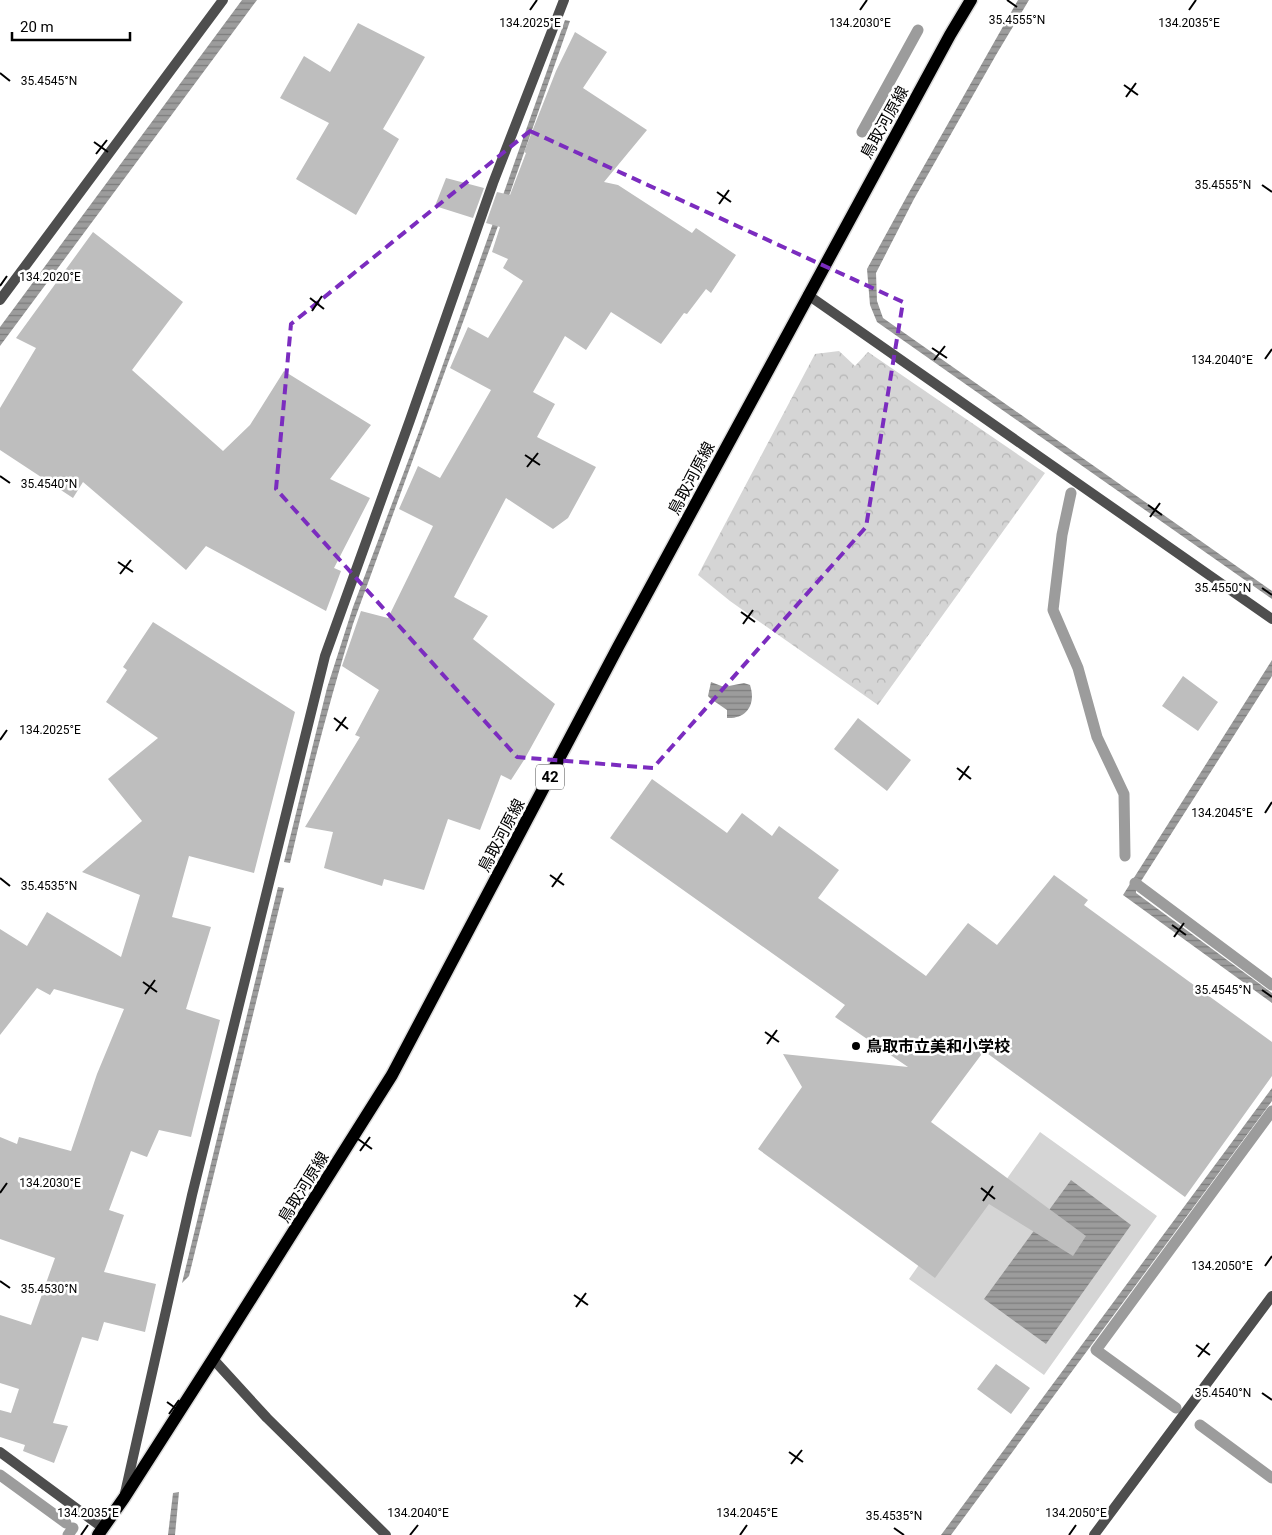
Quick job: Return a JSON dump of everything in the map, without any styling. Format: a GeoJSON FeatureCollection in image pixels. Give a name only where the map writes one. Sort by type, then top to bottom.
{"type":"FeatureCollection","features":[{"type":"Feature","properties":{"kind":"main road","name":"鳥取河原線"},"geometry":{"type":"LineString","coordinates":[[100,1532],[124,1498],[213,1359],[392,1075],[618,647],[808,295],[971,0]]}},
{"type":"Feature","properties":{"kind":"street"},"geometry":{"type":"LineString","coordinates":[[0,300],[223,0]]}},
{"type":"Feature","properties":{"kind":"street"},"geometry":{"type":"LineString","coordinates":[[124,1498],[190,1204],[325,656],[493,183],[564,0]]}},
{"type":"Feature","properties":{"kind":"street"},"geometry":{"type":"LineString","coordinates":[[808,295],[1272,619]]}},
{"type":"Feature","properties":{"kind":"street"},"geometry":{"type":"LineString","coordinates":[[1094,1535],[1272,1296]]}},
{"type":"Feature","properties":{"kind":"street"},"geometry":{"type":"LineString","coordinates":[[213,1359],[267,1418],[386,1535]]}},
{"type":"Feature","properties":{"kind":"street"},"geometry":{"type":"LineString","coordinates":[[0,1452],[100,1532]]}},
{"type":"Feature","properties":{"kind":"highlighted area"},"geometry":{"type":"Polygon","coordinates":[[[530,131],[903,302],[866,527],[653,768],[517,757],[276,489],[291,324],[530,131]]]}},
{"type":"Feature","properties":{"kind":"green space"},"geometry":{"type":"Polygon","coordinates":[[[839,351],[855,366],[868,352],[1045,473],[878,705],[730,601],[698,575],[815,354],[839,351]]]}},
{"type":"Feature","properties":{"kind":"green space"},"geometry":{"type":"Polygon","coordinates":[[[1040,1132],[1157,1216],[1044,1375],[909,1279],[971,1191],[989,1204],[1040,1132]]]}},
{"type":"Feature","properties":{"kind":"shaded area"},"geometry":{"type":"Polygon","coordinates":[[[242,0],[257,0],[0,346],[0,327],[242,0]]]}},
{"type":"Feature","properties":{"kind":"shaded area"},"geometry":{"type":"Polygon","coordinates":[[[1018,0],[1029,0],[914,199],[876,273],[877,301],[883,318],[1272,591],[1272,599],[877,322],[870,305],[867,269],[1018,0]]]}},
{"type":"Feature","properties":{"kind":"shaded area"},"geometry":{"type":"Polygon","coordinates":[[[565,20],[570,21],[510,193],[353,624],[319,743],[290,863],[284,862],[327,688],[353,607],[419,432],[565,20]]]}},
{"type":"Feature","properties":{"kind":"shaded area"},"geometry":{"type":"Polygon","coordinates":[[[1272,660],[1272,676],[1136,889],[1136,893],[1272,993],[1272,1003],[1123,895],[1272,660]]]}},
{"type":"Feature","properties":{"kind":"shaded area"},"geometry":{"type":"Polygon","coordinates":[[[711,682],[724,687],[744,683],[750,685],[752,698],[749,709],[740,716],[727,718],[727,710],[708,696],[711,682]]]}},
{"type":"Feature","properties":{"kind":"shaded area"},"geometry":{"type":"Polygon","coordinates":[[[278,887],[284,888],[189,1276],[182,1283],[278,887]]]}},
{"type":"Feature","properties":{"kind":"shaded area"},"geometry":{"type":"Polygon","coordinates":[[[1272,1088],[1272,1101],[951,1535],[941,1535],[1272,1088]]]}},
{"type":"Feature","properties":{"kind":"shaded area"},"geometry":{"type":"Polygon","coordinates":[[[1071,1180],[1131,1225],[1046,1344],[984,1299],[1071,1180]]]}},
{"type":"Feature","properties":{"kind":"shaded area"},"geometry":{"type":"Polygon","coordinates":[[[179,1492],[175,1535],[168,1535],[173,1493],[179,1492]]]}},
{"type":"Feature","properties":{"kind":"building"},"geometry":{"type":"Polygon","coordinates":[[[358,23],[425,57],[383,129],[399,139],[356,215],[296,179],[329,123],[280,98],[304,56],[330,72],[358,23]]]}},
{"type":"Feature","properties":{"kind":"building"},"geometry":{"type":"Polygon","coordinates":[[[575,32],[607,52],[583,88],[647,130],[604,182],[618,185],[692,233],[696,228],[736,255],[711,293],[706,289],[687,314],[684,313],[661,344],[611,312],[586,350],[565,336],[533,392],[555,404],[537,437],[596,467],[568,518],[553,529],[506,498],[454,597],[488,616],[473,639],[555,704],[511,780],[501,775],[480,830],[448,819],[424,890],[384,879],[382,886],[324,868],[333,832],[305,827],[360,737],[355,735],[379,690],[342,666],[361,611],[388,618],[433,526],[399,509],[418,466],[440,478],[491,390],[450,368],[468,327],[488,338],[523,281],[503,268],[508,259],[492,252],[500,227],[486,223],[497,192],[510,195],[526,153],[524,152],[556,71],[575,32]]]}},
{"type":"Feature","properties":{"kind":"building"},"geometry":{"type":"Polygon","coordinates":[[[446,178],[484,188],[473,218],[435,206],[446,178]]]}},
{"type":"Feature","properties":{"kind":"building"},"geometry":{"type":"Polygon","coordinates":[[[93,232],[183,302],[132,370],[223,451],[250,425],[284,371],[371,425],[330,479],[370,498],[334,568],[341,571],[326,611],[206,546],[186,570],[83,482],[73,498],[0,450],[0,408],[36,348],[16,338],[93,232]]]}},
{"type":"Feature","properties":{"kind":"building"},"geometry":{"type":"Polygon","coordinates":[[[153,622],[295,712],[254,873],[189,856],[172,917],[211,927],[186,1009],[220,1020],[191,1137],[159,1130],[147,1157],[131,1151],[109,1210],[124,1215],[104,1272],[156,1284],[145,1332],[104,1322],[98,1341],[82,1337],[53,1423],[68,1426],[54,1463],[23,1451],[25,1445],[0,1437],[0,1410],[11,1413],[19,1389],[0,1383],[0,1315],[31,1325],[55,1258],[0,1239],[0,1137],[17,1144],[19,1137],[71,1151],[97,1074],[124,1009],[54,989],[50,995],[37,988],[0,1035],[0,929],[27,946],[47,912],[121,957],[140,895],[82,872],[142,821],[108,779],[158,738],[106,702],[127,670],[123,667],[153,622]]]}},
{"type":"Feature","properties":{"kind":"building"},"geometry":{"type":"Polygon","coordinates":[[[1183,676],[1218,702],[1198,731],[1162,706],[1183,676]]]}},
{"type":"Feature","properties":{"kind":"building"},"geometry":{"type":"Polygon","coordinates":[[[858,718],[911,760],[887,791],[834,749],[858,718]]]}},
{"type":"Feature","properties":{"kind":"building"},"geometry":{"type":"Polygon","coordinates":[[[652,779],[727,833],[742,813],[772,836],[779,826],[839,870],[818,898],[926,976],[968,923],[997,945],[1054,875],[1088,900],[1084,905],[1272,1042],[1272,1076],[1185,1197],[984,1051],[931,1122],[1086,1236],[1073,1256],[989,1204],[935,1278],[758,1149],[802,1087],[783,1054],[908,1067],[835,1017],[845,1005],[610,838],[652,779]]]}},
{"type":"Feature","properties":{"kind":"building"},"geometry":{"type":"Polygon","coordinates":[[[996,1364],[1030,1388],[1011,1414],[977,1389],[996,1364]]]}},
{"type":"Feature","properties":{"kind":"waterway"},"geometry":{"type":"LineString","coordinates":[[862,132],[918,30]]}},
{"type":"Feature","properties":{"kind":"waterway"},"geometry":{"type":"LineString","coordinates":[[1071,493],[1062,535],[1053,610],[1078,668],[1097,737],[1124,794],[1125,856]]}},
{"type":"Feature","properties":{"kind":"waterway"},"geometry":{"type":"LineString","coordinates":[[1135,883],[1272,985]]}},
{"type":"Feature","properties":{"kind":"waterway"},"geometry":{"type":"LineString","coordinates":[[1176,1408],[1096,1350],[1272,1111]]}},
{"type":"Feature","properties":{"kind":"waterway"},"geometry":{"type":"LineString","coordinates":[[1200,1425],[1272,1478]]}},
{"type":"Feature","properties":{"kind":"waterway"},"geometry":{"type":"LineString","coordinates":[[0,1475],[66,1523]]}},
{"type":"Feature","properties":{"kind":"waterway"},"geometry":{"type":"LineString","coordinates":[[68,1535],[73,1528]]}},
{"type":"Feature","properties":{"kind":"place","name":"鳥取市立美和小学校"},"geometry":{"type":"Point","coordinates":[856,1046]}}]}
